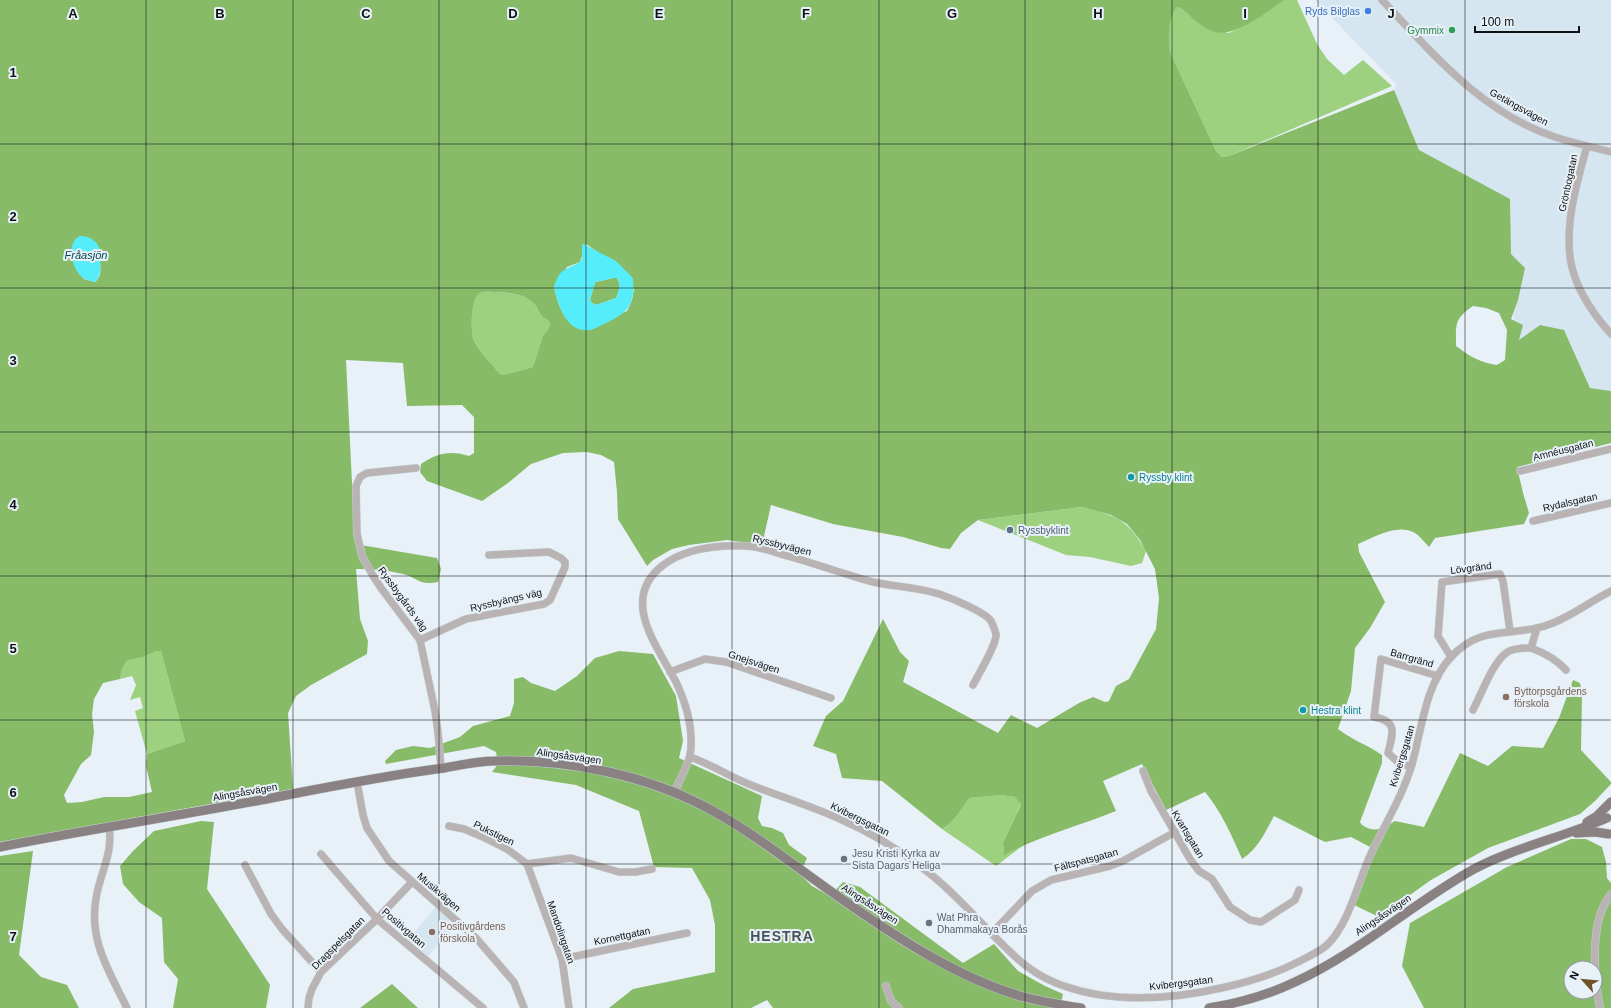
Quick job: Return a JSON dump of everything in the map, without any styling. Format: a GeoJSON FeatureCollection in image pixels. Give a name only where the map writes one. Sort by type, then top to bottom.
{"type":"FeatureCollection","features":[{"type":"Feature","properties":{"kind":"main road","name":"Alingsåsvägen"},"geometry":{"type":"LineString","coordinates":[[0,847],[406,773],[494,761],[554,763],[623,776],[648,783],[674,793],[712,811],[740,827],[779,853],[846,903],[938,960],[972,977],[1022,997],[1081,1008]]}},
{"type":"Feature","properties":{"kind":"main road","name":"Alingsåsvägen"},"geometry":{"type":"LineString","coordinates":[[1567,833],[1597,816],[1611,802]]}},
{"type":"Feature","properties":{"kind":"main road","name":"Alingsåsvägen"},"geometry":{"type":"LineString","coordinates":[[1209,1008],[1235,1006],[1284,987],[1320,969],[1431,896],[1476,869],[1609,815]]}},
{"type":"Feature","properties":{"kind":"main road"},"geometry":{"type":"LineString","coordinates":[[1609,815],[1606,826],[1610,835]]}},
{"type":"Feature","properties":{"kind":"main road","name":"Alingsåsvägen"},"geometry":{"type":"LineString","coordinates":[[1567,833],[1594,832],[1610,835]]}},
{"type":"Feature","properties":{"kind":"street","name":"Getängsvägen"},"geometry":{"type":"LineString","coordinates":[[1382,0],[1457,78],[1472,91],[1497,108],[1527,125],[1554,137],[1611,152]]}},
{"type":"Feature","properties":{"kind":"street","name":"Grönbogatan"},"geometry":{"type":"LineString","coordinates":[[1587,146],[1575,192],[1572,211],[1570,240],[1571,263],[1578,283],[1589,305],[1611,334]]}},
{"type":"Feature","properties":{"kind":"street","name":"Amnéusgatan"},"geometry":{"type":"LineString","coordinates":[[1520,471],[1611,449]]}},
{"type":"Feature","properties":{"kind":"street","name":"Ryssbygårds väg"},"geometry":{"type":"LineString","coordinates":[[416,468],[368,473],[360,478],[356,486],[357,534],[362,556],[381,588],[420,640],[436,718],[441,768]]}},
{"type":"Feature","properties":{"kind":"street","name":"Rydalsgatan"},"geometry":{"type":"LineString","coordinates":[[1533,521],[1611,503]]}},
{"type":"Feature","properties":{"kind":"street","name":"Ryssbyvägen"},"geometry":{"type":"LineString","coordinates":[[674,793],[690,757],[691,746],[687,711],[682,695],[661,657],[643,615],[644,596],[652,577],[674,558],[702,548],[747,546],[809,562],[871,581],[927,591],[958,602],[988,617],[996,633],[994,642],[973,685]]}},
{"type":"Feature","properties":{"kind":"street","name":"Ryssbyängs väg"},"geometry":{"type":"LineString","coordinates":[[420,640],[466,619],[544,604],[550,600],[565,567],[565,562],[562,558],[548,552],[488,555]]}},
{"type":"Feature","properties":{"kind":"street","name":"Lövgränd"},"geometry":{"type":"LineString","coordinates":[[1451,657],[1438,636],[1442,582],[1500,574],[1510,631]]}},
{"type":"Feature","properties":{"kind":"street","name":"Kvibergsgatan"},"geometry":{"type":"LineString","coordinates":[[690,757],[747,784],[839,818],[893,847],[923,868],[992,933],[1021,963],[1049,980],[1076,990],[1106,997],[1138,998],[1172,996],[1210,991],[1276,972],[1319,952],[1326,947],[1336,934],[1350,906],[1370,857],[1402,792],[1411,767],[1432,687],[1451,657],[1470,641],[1494,633],[1537,628],[1551,624],[1611,591]]}},
{"type":"Feature","properties":{"kind":"street"},"geometry":{"type":"LineString","coordinates":[[1530,648],[1537,628]]}},
{"type":"Feature","properties":{"kind":"street"},"geometry":{"type":"LineString","coordinates":[[1473,710],[1497,662],[1507,652],[1520,648],[1530,648],[1543,652],[1558,662],[1566,670]]}},
{"type":"Feature","properties":{"kind":"street","name":"Gnejsvägen"},"geometry":{"type":"LineString","coordinates":[[670,672],[705,659],[726,662],[830,698]]}},
{"type":"Feature","properties":{"kind":"street","name":"Barrgränd"},"geometry":{"type":"LineString","coordinates":[[1411,767],[1398,762],[1388,753],[1392,727],[1385,719],[1374,717],[1381,659],[1438,676]]}},
{"type":"Feature","properties":{"kind":"street","name":"Kvartsgatan"},"geometry":{"type":"LineString","coordinates":[[1143,771],[1152,792],[1190,859],[1199,871],[1212,879],[1230,907],[1250,920],[1261,922],[1295,900],[1299,890]]}},
{"type":"Feature","properties":{"kind":"street","name":"Musikvägen"},"geometry":{"type":"LineString","coordinates":[[357,782],[367,828],[388,861],[476,938],[514,982],[524,1008]]}},
{"type":"Feature","properties":{"kind":"street","name":"Pukstigen"},"geometry":{"type":"LineString","coordinates":[[449,826],[464,829],[483,837],[507,849],[527,864]]}},
{"type":"Feature","properties":{"kind":"street"},"geometry":{"type":"LineString","coordinates":[[109,828],[110,849],[96,893],[94,918],[95,930],[100,952],[128,1008]]}},
{"type":"Feature","properties":{"kind":"street","name":"Fältspatsgatan"},"geometry":{"type":"LineString","coordinates":[[992,933],[1032,892],[1050,880],[1110,866],[1123,861],[1175,832]]}},
{"type":"Feature","properties":{"kind":"street","name":"Positivgatan"},"geometry":{"type":"LineString","coordinates":[[321,854],[377,919],[483,1008]]}},
{"type":"Feature","properties":{"kind":"street"},"geometry":{"type":"LineString","coordinates":[[527,864],[571,858],[619,872],[635,872],[652,869]]}},
{"type":"Feature","properties":{"kind":"street","name":"Mandolingatan"},"geometry":{"type":"LineString","coordinates":[[527,864],[562,959],[569,1008]]}},
{"type":"Feature","properties":{"kind":"street"},"geometry":{"type":"LineString","coordinates":[[245,865],[271,914],[282,929],[321,972]]}},
{"type":"Feature","properties":{"kind":"street","name":"Dragspelsgatan"},"geometry":{"type":"LineString","coordinates":[[308,1008],[312,989],[321,972],[377,919],[412,882]]}},
{"type":"Feature","properties":{"kind":"street"},"geometry":{"type":"LineString","coordinates":[[1600,1008],[1596,973],[1597,927],[1598,918],[1603,906],[1611,894]]}},
{"type":"Feature","properties":{"kind":"street","name":"Kornettgatan"},"geometry":{"type":"LineString","coordinates":[[562,959],[687,933]]}},
{"type":"Feature","properties":{"kind":"street"},"geometry":{"type":"LineString","coordinates":[[886,986],[891,1001],[899,1008]]}},
{"type":"Feature","properties":{"kind":"shaded area"},"geometry":{"type":"Polygon","coordinates":[[[1315,0],[1611,0],[1611,391],[1590,388],[1564,330],[1519,340],[1504,276],[1419,150],[1394,90],[1396,84],[1315,0]]]}},
{"type":"Feature","properties":{"kind":"shaded area","name":"Positivgårdens förskola"},"geometry":{"type":"Polygon","coordinates":[[[436,907],[457,925],[428,956],[408,939],[436,907]]]}},
{"type":"Feature","properties":{"kind":"green space"},"geometry":{"type":"Polygon","coordinates":[[[0,0],[1285,0],[1252,22],[1233,31],[1224,33],[1215,32],[1205,28],[1179,7],[1176,8],[1173,13],[1169,29],[1170,52],[1216,151],[1222,157],[1229,156],[1394,90],[1419,150],[1510,199],[1511,254],[1525,268],[1518,300],[1511,319],[1523,325],[1519,340],[1540,325],[1564,330],[1590,388],[1611,391],[1611,443],[1517,467],[1529,513],[1524,524],[1435,538],[1429,547],[1415,533],[1408,530],[1394,530],[1386,532],[1358,544],[1359,552],[1385,602],[1370,628],[1355,648],[1351,691],[1338,729],[1382,755],[1382,763],[1360,822],[1362,825],[1375,830],[1383,828],[1395,821],[1424,827],[1460,753],[1488,766],[1512,746],[1543,748],[1559,718],[1573,680],[1580,683],[1582,693],[1581,750],[1611,782],[1611,784],[1595,801],[1580,814],[1488,848],[1431,880],[1379,917],[1352,904],[1374,849],[1351,837],[1325,842],[1274,816],[1265,834],[1257,845],[1242,859],[1221,815],[1205,792],[1166,810],[1142,764],[1103,781],[1116,811],[1018,848],[1004,855],[1003,843],[1021,804],[1015,797],[1001,795],[970,798],[955,818],[942,829],[882,781],[842,778],[836,754],[813,746],[826,716],[843,701],[883,619],[900,652],[909,661],[903,682],[998,733],[1011,715],[1037,728],[1079,703],[1093,697],[1105,702],[1109,701],[1116,686],[1129,679],[1156,629],[1159,598],[1155,569],[1140,540],[1127,524],[1111,515],[1082,507],[978,520],[961,533],[950,549],[941,548],[903,537],[833,524],[771,505],[762,545],[727,540],[689,545],[672,549],[653,560],[647,566],[618,519],[614,462],[601,455],[587,452],[563,453],[531,464],[508,483],[482,501],[427,481],[420,472],[421,464],[427,460],[438,455],[450,453],[469,456],[474,453],[474,417],[462,405],[407,406],[403,363],[346,360],[355,544],[437,558],[441,569],[438,582],[426,583],[403,574],[356,569],[360,619],[368,641],[367,654],[311,685],[296,696],[288,713],[293,789],[0,842],[0,0]],[[586,244],[580,262],[567,267],[554,287],[559,306],[565,317],[579,329],[627,311],[632,300],[634,289],[599,253],[586,244]],[[102,253],[75,267],[84,279],[95,282],[100,273],[100,262],[103,258],[102,253]],[[482,292],[477,296],[473,308],[472,330],[474,341],[482,353],[499,373],[503,375],[533,367],[543,335],[550,325],[548,320],[541,315],[536,306],[527,298],[497,292],[482,292]],[[1473,306],[1462,315],[1456,327],[1456,346],[1470,356],[1486,363],[1497,365],[1505,360],[1507,330],[1499,313],[1486,308],[1473,306]],[[161,651],[127,661],[122,669],[120,679],[103,683],[94,699],[92,714],[94,732],[91,755],[81,764],[64,795],[67,803],[82,802],[104,797],[129,797],[152,792],[146,766],[147,754],[185,741],[161,651]]]}},
{"type":"Feature","properties":{"kind":"green space"},"geometry":{"type":"Polygon","coordinates":[[[1285,0],[1297,0],[1317,44],[1327,59],[1344,75],[1363,60],[1392,86],[1229,156],[1222,157],[1216,151],[1170,52],[1169,35],[1173,13],[1176,8],[1179,7],[1204,27],[1229,33],[1244,26],[1285,0]]]}},
{"type":"Feature","properties":{"kind":"green space"},"geometry":{"type":"Polygon","coordinates":[[[617,278],[619,286],[616,298],[596,305],[592,303],[590,300],[595,282],[617,278]]]}},
{"type":"Feature","properties":{"kind":"green space"},"geometry":{"type":"Polygon","coordinates":[[[482,292],[499,292],[527,298],[536,306],[541,315],[548,320],[550,325],[543,335],[533,367],[503,375],[499,373],[479,349],[474,341],[472,330],[473,308],[477,296],[482,292]]]}},
{"type":"Feature","properties":{"kind":"green space"},"geometry":{"type":"Polygon","coordinates":[[[1082,507],[1113,516],[1127,525],[1146,551],[1142,563],[1131,566],[1090,557],[1066,555],[978,520],[1082,507]]]}},
{"type":"Feature","properties":{"kind":"green space"},"geometry":{"type":"Polygon","coordinates":[[[157,651],[161,651],[185,741],[147,754],[135,711],[143,708],[140,697],[130,700],[136,685],[132,676],[120,679],[122,669],[127,661],[143,657],[157,651]]]}},
{"type":"Feature","properties":{"kind":"green space"},"geometry":{"type":"Polygon","coordinates":[[[619,651],[653,654],[676,696],[683,741],[679,758],[762,796],[758,818],[762,826],[772,828],[783,833],[789,845],[807,858],[800,874],[812,886],[830,896],[843,882],[860,887],[963,963],[994,944],[1018,971],[1063,994],[1060,1008],[773,1008],[767,1000],[751,1008],[609,1008],[633,989],[715,972],[715,925],[710,900],[692,868],[654,867],[639,811],[576,785],[492,772],[498,764],[496,752],[484,746],[386,764],[385,761],[396,750],[413,746],[430,748],[460,737],[473,726],[510,716],[514,703],[514,679],[523,677],[531,683],[555,691],[577,676],[595,658],[619,651]]]}},
{"type":"Feature","properties":{"kind":"green space"},"geometry":{"type":"Polygon","coordinates":[[[1001,795],[1015,797],[1021,803],[1003,843],[1004,854],[1025,844],[996,866],[942,829],[955,818],[970,798],[1001,795]]]}},
{"type":"Feature","properties":{"kind":"green space"},"geometry":{"type":"Polygon","coordinates":[[[201,821],[214,822],[207,889],[270,985],[266,1008],[173,1008],[178,979],[164,962],[162,918],[139,902],[123,884],[120,866],[154,831],[201,821]]]}},
{"type":"Feature","properties":{"kind":"green space"},"geometry":{"type":"Polygon","coordinates":[[[1571,839],[1586,839],[1602,847],[1606,862],[1607,878],[1611,883],[1611,1008],[1424,1008],[1402,966],[1410,923],[1507,867],[1571,839]]]}},
{"type":"Feature","properties":{"kind":"green space"},"geometry":{"type":"Polygon","coordinates":[[[33,851],[19,955],[41,977],[67,985],[79,1008],[0,1008],[0,856],[33,851]]]}},
{"type":"Feature","properties":{"kind":"green space"},"geometry":{"type":"Polygon","coordinates":[[[392,984],[418,1008],[360,1008],[392,984]]]}},
{"type":"Feature","properties":{"kind":"water","name":"Fråasjön"},"geometry":{"type":"Polygon","coordinates":[[[80,236],[89,237],[96,242],[102,254],[103,258],[100,262],[100,273],[95,282],[83,278],[73,263],[71,250],[75,239],[80,236]]]}},
{"type":"Feature","properties":{"kind":"water"},"geometry":{"type":"Polygon","coordinates":[[[583,244],[616,261],[633,278],[633,294],[629,306],[625,311],[614,319],[589,330],[581,330],[574,327],[564,316],[554,287],[558,276],[563,271],[580,262],[582,259],[583,244]],[[617,278],[595,282],[590,300],[592,303],[596,305],[616,298],[619,288],[617,278]]]}},
{"type":"Feature","properties":{"kind":"place","name":"Ryds Bilglas"},"geometry":{"type":"Point","coordinates":[1368,11]}},
{"type":"Feature","properties":{"kind":"place","name":"Gymmix"},"geometry":{"type":"Point","coordinates":[1452,30]}},
{"type":"Feature","properties":{"kind":"place","name":"Ryssby klint"},"geometry":{"type":"Point","coordinates":[1131,477]}},
{"type":"Feature","properties":{"kind":"place","name":"Ryssbyklint"},"geometry":{"type":"Point","coordinates":[1010,530]}},
{"type":"Feature","properties":{"kind":"place","name":"Byttorpsgårdens förskola"},"geometry":{"type":"Point","coordinates":[1506,697]}},
{"type":"Feature","properties":{"kind":"place","name":"Hestra klint"},"geometry":{"type":"Point","coordinates":[1303,710]}},
{"type":"Feature","properties":{"kind":"place","name":"Jesu Kristi Kyrka av Sista Dagars Heliga"},"geometry":{"type":"Point","coordinates":[844,859]}},
{"type":"Feature","properties":{"kind":"place","name":"Wat Phra Dhammakaya Borås"},"geometry":{"type":"Point","coordinates":[929,923]}},
{"type":"Feature","properties":{"kind":"place","name":"Positivgårdens förskola"},"geometry":{"type":"Point","coordinates":[432,932]}},
{"type":"Feature","properties":{"kind":"district","name":"HESTRA"},"geometry":{"type":"Point","coordinates":[782,936]}}]}
